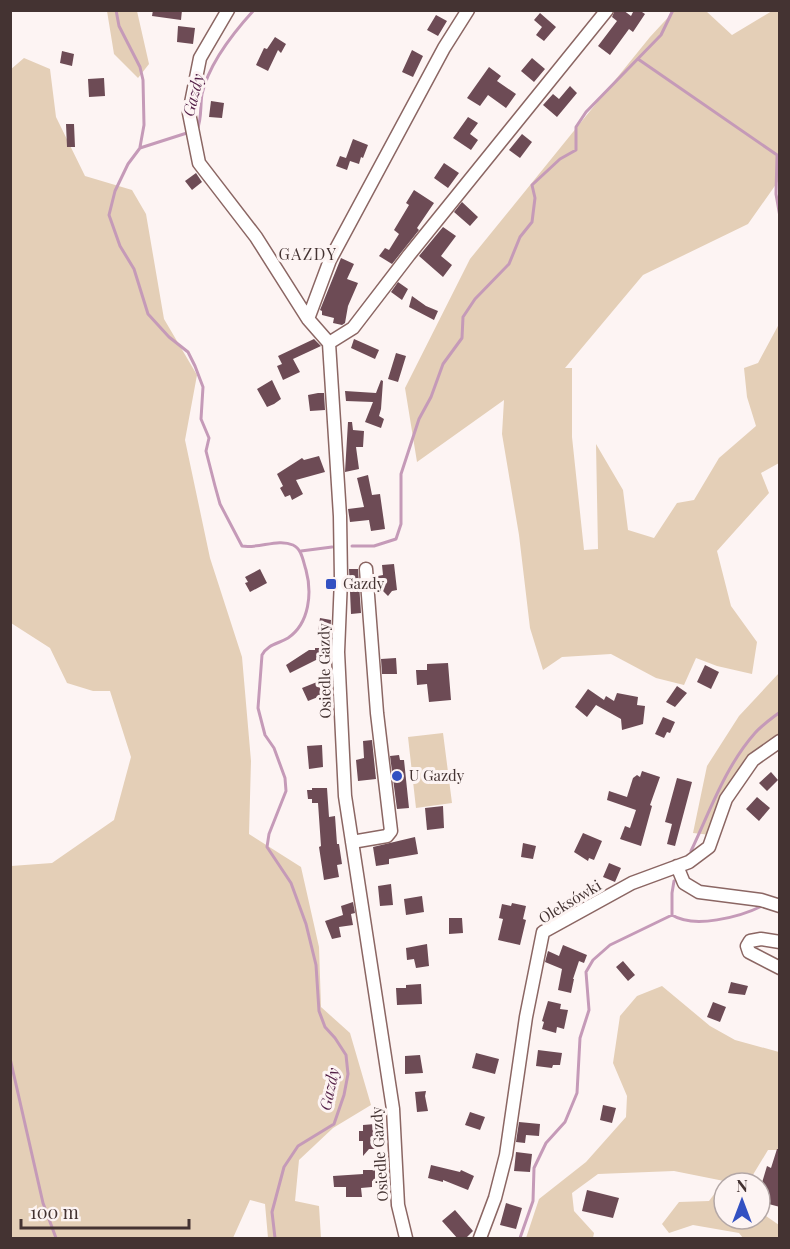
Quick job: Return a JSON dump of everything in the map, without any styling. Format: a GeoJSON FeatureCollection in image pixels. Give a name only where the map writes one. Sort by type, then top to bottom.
{"type":"FeatureCollection","features":[{"type":"Feature","properties":{"kind":"street"},"geometry":{"type":"LineString","coordinates":[[228,10],[200,58],[189,113],[199,163],[256,237],[308,319],[329,343],[353,328],[409,255],[607,10]]}},
{"type":"Feature","properties":{"kind":"street"},"geometry":{"type":"LineString","coordinates":[[308,319],[330,261],[444,48],[468,10]]}},
{"type":"Feature","properties":{"kind":"street","name":"Osiedle Gazdy"},"geometry":{"type":"LineString","coordinates":[[329,343],[340,516],[338,652],[345,796],[393,1109],[398,1205],[406,1239]]}},
{"type":"Feature","properties":{"kind":"street"},"geometry":{"type":"LineString","coordinates":[[352,842],[387,837],[390,831],[377,713],[366,569]]}},
{"type":"Feature","properties":{"kind":"street","name":"Oleksówki"},"geometry":{"type":"LineString","coordinates":[[480,1239],[495,1198],[506,1155],[526,1017],[543,932],[633,883],[689,862],[710,847],[726,799],[753,760],[780,741]]}},
{"type":"Feature","properties":{"kind":"street"},"geometry":{"type":"LineString","coordinates":[[677,866],[684,883],[699,892],[771,904]]}},
{"type":"Feature","properties":{"kind":"street"},"geometry":{"type":"LineString","coordinates":[[780,942],[761,939],[750,941],[747,946],[749,952],[780,968]]}},
{"type":"Feature","properties":{"kind":"shaded area"},"geometry":{"type":"Polygon","coordinates":[[[107,11],[137,11],[149,64],[138,78],[114,54],[107,11]]]}},
{"type":"Feature","properties":{"kind":"shaded area"},"geometry":{"type":"Polygon","coordinates":[[[674,11],[706,11],[732,35],[772,11],[779,11],[779,180],[748,224],[643,275],[565,368],[572,368],[572,437],[584,550],[598,549],[596,444],[623,490],[628,530],[654,538],[677,503],[694,500],[719,458],[756,426],[747,397],[744,368],[758,363],[779,324],[779,463],[761,473],[769,493],[717,551],[731,606],[757,642],[752,674],[717,666],[696,658],[684,685],[656,678],[611,654],[562,657],[543,670],[530,628],[519,535],[502,434],[504,400],[417,462],[405,388],[470,259],[650,37],[674,11]]]}},
{"type":"Feature","properties":{"kind":"shaded area"},"geometry":{"type":"Polygon","coordinates":[[[24,58],[50,69],[56,117],[85,176],[132,190],[146,214],[164,319],[197,375],[185,440],[210,558],[242,657],[251,761],[249,834],[301,867],[319,947],[321,1007],[350,1033],[371,1105],[333,1128],[299,1160],[295,1201],[319,1206],[321,1238],[268,1238],[265,1204],[250,1200],[233,1238],[11,1238],[11,866],[52,863],[114,820],[131,757],[110,691],[93,691],[67,683],[50,648],[11,623],[10,70],[24,58]]]}},
{"type":"Feature","properties":{"kind":"shaded area"},"geometry":{"type":"Polygon","coordinates":[[[779,673],[779,737],[769,741],[711,835],[693,833],[707,766],[739,716],[779,673]]]}},
{"type":"Feature","properties":{"kind":"shaded area"},"geometry":{"type":"Polygon","coordinates":[[[443,733],[452,803],[416,808],[408,737],[443,733]]]}},
{"type":"Feature","properties":{"kind":"shaded area"},"geometry":{"type":"Polygon","coordinates":[[[662,986],[710,1026],[735,1040],[779,1052],[779,1150],[768,1150],[755,1171],[712,1171],[712,1179],[674,1171],[598,1174],[572,1193],[574,1211],[594,1233],[593,1238],[526,1238],[539,1199],[586,1162],[626,1117],[627,1096],[613,1063],[620,1016],[637,996],[662,986]]]}},
{"type":"Feature","properties":{"kind":"shaded area"},"geometry":{"type":"Polygon","coordinates":[[[712,1197],[712,1228],[693,1225],[669,1233],[662,1224],[679,1202],[709,1201],[712,1197]]]}},
{"type":"Feature","properties":{"kind":"shaded area"},"geometry":{"type":"Polygon","coordinates":[[[772,1220],[779,1225],[779,1238],[743,1238],[739,1233],[728,1231],[772,1231],[772,1220]]]}},
{"type":"Feature","properties":{"kind":"building"},"geometry":{"type":"Polygon","coordinates":[[[153,10],[182,10],[181,20],[152,16],[153,10]]]}},
{"type":"Feature","properties":{"kind":"building"},"geometry":{"type":"Polygon","coordinates":[[[615,10],[623,10],[631,16],[634,10],[645,14],[633,32],[629,29],[610,55],[598,46],[617,21],[612,17],[615,10]]]}},
{"type":"Feature","properties":{"kind":"building"},"geometry":{"type":"Polygon","coordinates":[[[540,13],[556,27],[544,41],[536,35],[542,27],[534,20],[540,13]]]}},
{"type":"Feature","properties":{"kind":"building"},"geometry":{"type":"Polygon","coordinates":[[[436,15],[447,21],[438,36],[427,30],[436,15]]]}},
{"type":"Feature","properties":{"kind":"building"},"geometry":{"type":"Polygon","coordinates":[[[178,26],[195,28],[193,44],[177,42],[178,26]]]}},
{"type":"Feature","properties":{"kind":"building"},"geometry":{"type":"Polygon","coordinates":[[[275,37],[286,44],[281,53],[278,50],[268,71],[256,65],[264,48],[267,49],[275,37]]]}},
{"type":"Feature","properties":{"kind":"building"},"geometry":{"type":"Polygon","coordinates":[[[412,50],[423,56],[413,77],[402,72],[412,50]]]}},
{"type":"Feature","properties":{"kind":"building"},"geometry":{"type":"Polygon","coordinates":[[[62,51],[74,54],[72,66],[60,63],[62,51]]]}},
{"type":"Feature","properties":{"kind":"building"},"geometry":{"type":"Polygon","coordinates":[[[532,58],[545,69],[534,82],[521,71],[532,58]]]}},
{"type":"Feature","properties":{"kind":"building"},"geometry":{"type":"Polygon","coordinates":[[[489,67],[501,76],[497,81],[516,94],[506,108],[488,95],[480,106],[467,98],[489,67]]]}},
{"type":"Feature","properties":{"kind":"building"},"geometry":{"type":"Polygon","coordinates":[[[104,78],[105,96],[89,97],[88,79],[104,78]]]}},
{"type":"Feature","properties":{"kind":"building"},"geometry":{"type":"Polygon","coordinates":[[[570,86],[577,93],[557,117],[543,105],[553,94],[559,99],[570,86]]]}},
{"type":"Feature","properties":{"kind":"building"},"geometry":{"type":"Polygon","coordinates":[[[211,101],[224,103],[222,118],[209,117],[211,101]]]}},
{"type":"Feature","properties":{"kind":"building"},"geometry":{"type":"Polygon","coordinates":[[[468,117],[478,123],[470,134],[478,140],[471,150],[453,138],[468,117]]]}},
{"type":"Feature","properties":{"kind":"building"},"geometry":{"type":"Polygon","coordinates":[[[66,124],[74,124],[75,147],[67,147],[66,124]]]}},
{"type":"Feature","properties":{"kind":"building"},"geometry":{"type":"Polygon","coordinates":[[[522,134],[532,142],[520,158],[509,150],[522,134]]]}},
{"type":"Feature","properties":{"kind":"building"},"geometry":{"type":"Polygon","coordinates":[[[353,139],[368,145],[363,158],[361,157],[359,164],[350,161],[347,170],[336,166],[340,156],[346,158],[353,139]]]}},
{"type":"Feature","properties":{"kind":"building"},"geometry":{"type":"Polygon","coordinates":[[[444,163],[459,173],[448,188],[434,178],[444,163]]]}},
{"type":"Feature","properties":{"kind":"building"},"geometry":{"type":"Polygon","coordinates":[[[196,173],[202,182],[192,190],[185,181],[196,173]]]}},
{"type":"Feature","properties":{"kind":"building"},"geometry":{"type":"Polygon","coordinates":[[[414,190],[434,203],[417,228],[419,230],[392,264],[379,256],[385,248],[389,250],[399,234],[394,230],[409,205],[406,203],[414,190]]]}},
{"type":"Feature","properties":{"kind":"building"},"geometry":{"type":"Polygon","coordinates":[[[462,202],[478,217],[470,226],[454,212],[462,202]]]}},
{"type":"Feature","properties":{"kind":"building"},"geometry":{"type":"Polygon","coordinates":[[[443,227],[456,236],[441,256],[452,265],[443,277],[419,256],[443,227]]]}},
{"type":"Feature","properties":{"kind":"building"},"geometry":{"type":"Polygon","coordinates":[[[341,258],[354,264],[347,279],[358,283],[348,306],[345,323],[342,325],[333,323],[334,318],[322,315],[320,310],[341,258]]]}},
{"type":"Feature","properties":{"kind":"building"},"geometry":{"type":"Polygon","coordinates":[[[398,282],[408,289],[402,300],[391,292],[398,282]]]}},
{"type":"Feature","properties":{"kind":"building"},"geometry":{"type":"Polygon","coordinates":[[[412,296],[438,311],[434,320],[409,307],[412,296]]]}},
{"type":"Feature","properties":{"kind":"building"},"geometry":{"type":"Polygon","coordinates":[[[314,339],[321,346],[293,359],[300,372],[283,380],[277,366],[282,364],[278,356],[314,339]]]}},
{"type":"Feature","properties":{"kind":"building"},"geometry":{"type":"Polygon","coordinates":[[[354,339],[379,350],[375,359],[351,348],[354,339]]]}},
{"type":"Feature","properties":{"kind":"building"},"geometry":{"type":"Polygon","coordinates":[[[396,353],[406,356],[398,382],[388,379],[396,353]]]}},
{"type":"Feature","properties":{"kind":"building"},"geometry":{"type":"Polygon","coordinates":[[[272,380],[281,399],[267,407],[257,389],[272,380]]]}},
{"type":"Feature","properties":{"kind":"building"},"geometry":{"type":"Polygon","coordinates":[[[381,380],[383,381],[379,416],[384,419],[381,428],[365,422],[373,402],[346,401],[345,391],[376,393],[381,380]]]}},
{"type":"Feature","properties":{"kind":"building"},"geometry":{"type":"Polygon","coordinates":[[[324,393],[325,410],[310,411],[308,395],[324,393]]]}},
{"type":"Feature","properties":{"kind":"building"},"geometry":{"type":"Polygon","coordinates":[[[348,422],[352,422],[353,430],[364,431],[363,447],[356,447],[359,469],[345,472],[348,422]]]}},
{"type":"Feature","properties":{"kind":"building"},"geometry":{"type":"Polygon","coordinates":[[[319,456],[325,472],[296,480],[303,494],[292,500],[290,495],[285,497],[277,474],[302,458],[304,460],[319,456]]]}},
{"type":"Feature","properties":{"kind":"building"},"geometry":{"type":"Polygon","coordinates":[[[368,475],[372,495],[380,494],[385,529],[371,531],[369,520],[350,522],[348,509],[364,507],[357,478],[368,475]]]}},
{"type":"Feature","properties":{"kind":"building"},"geometry":{"type":"Polygon","coordinates":[[[394,564],[397,590],[392,591],[388,596],[383,591],[379,592],[378,576],[383,575],[382,565],[394,564]]]}},
{"type":"Feature","properties":{"kind":"building"},"geometry":{"type":"Polygon","coordinates":[[[260,569],[267,583],[250,592],[245,583],[248,582],[245,577],[260,569]]]}},
{"type":"Feature","properties":{"kind":"building"},"geometry":{"type":"Polygon","coordinates":[[[349,569],[358,569],[361,613],[351,614],[349,569]]]}},
{"type":"Feature","properties":{"kind":"building"},"geometry":{"type":"Polygon","coordinates":[[[320,618],[331,620],[330,634],[318,632],[320,618]]]}},
{"type":"Feature","properties":{"kind":"building"},"geometry":{"type":"Polygon","coordinates":[[[315,648],[329,648],[329,659],[316,660],[290,673],[286,665],[315,648]]]}},
{"type":"Feature","properties":{"kind":"building"},"geometry":{"type":"Polygon","coordinates":[[[396,658],[397,674],[382,674],[381,659],[396,658]]]}},
{"type":"Feature","properties":{"kind":"building"},"geometry":{"type":"Polygon","coordinates":[[[448,663],[451,700],[429,702],[427,684],[417,685],[416,670],[427,670],[427,664],[448,663]]]}},
{"type":"Feature","properties":{"kind":"building"},"geometry":{"type":"Polygon","coordinates":[[[705,665],[719,672],[711,689],[697,682],[705,665]]]}},
{"type":"Feature","properties":{"kind":"building"},"geometry":{"type":"Polygon","coordinates":[[[317,682],[323,695],[308,701],[302,688],[317,682]]]}},
{"type":"Feature","properties":{"kind":"building"},"geometry":{"type":"Polygon","coordinates":[[[677,686],[687,693],[675,707],[666,702],[677,686]]]}},
{"type":"Feature","properties":{"kind":"building"},"geometry":{"type":"Polygon","coordinates":[[[588,689],[604,700],[606,696],[614,701],[617,693],[638,697],[637,705],[645,706],[643,724],[622,730],[621,719],[596,705],[587,717],[575,707],[588,689]]]}},
{"type":"Feature","properties":{"kind":"building"},"geometry":{"type":"Polygon","coordinates":[[[663,717],[675,722],[670,733],[667,732],[664,738],[655,734],[663,717]]]}},
{"type":"Feature","properties":{"kind":"building"},"geometry":{"type":"Polygon","coordinates":[[[372,740],[376,779],[358,781],[356,760],[364,758],[363,741],[372,740]]]}},
{"type":"Feature","properties":{"kind":"building"},"geometry":{"type":"Polygon","coordinates":[[[322,745],[323,767],[309,769],[307,746],[322,745]]]}},
{"type":"Feature","properties":{"kind":"building","name":"U Gazdy"},"geometry":{"type":"Polygon","coordinates":[[[399,755],[400,760],[404,760],[409,808],[397,809],[390,756],[399,755]]]}},
{"type":"Feature","properties":{"kind":"building"},"geometry":{"type":"Polygon","coordinates":[[[642,771],[660,777],[650,805],[652,806],[641,846],[620,839],[625,826],[630,828],[636,810],[607,800],[609,791],[627,797],[633,778],[637,775],[640,777],[642,771]]]}},
{"type":"Feature","properties":{"kind":"building"},"geometry":{"type":"Polygon","coordinates":[[[771,772],[778,780],[767,791],[759,783],[771,772]]]}},
{"type":"Feature","properties":{"kind":"building"},"geometry":{"type":"Polygon","coordinates":[[[677,778],[692,782],[675,846],[667,844],[672,824],[665,822],[677,778]]]}},
{"type":"Feature","properties":{"kind":"building"},"geometry":{"type":"Polygon","coordinates":[[[312,788],[327,788],[329,817],[335,816],[337,844],[339,844],[342,864],[337,865],[339,877],[324,880],[319,847],[321,846],[318,803],[312,803],[312,799],[308,799],[307,790],[312,790],[312,788]]]}},
{"type":"Feature","properties":{"kind":"building"},"geometry":{"type":"Polygon","coordinates":[[[757,797],[770,808],[759,821],[746,809],[757,797]]]}},
{"type":"Feature","properties":{"kind":"building"},"geometry":{"type":"Polygon","coordinates":[[[443,806],[444,828],[427,830],[425,808],[443,806]]]}},
{"type":"Feature","properties":{"kind":"building"},"geometry":{"type":"Polygon","coordinates":[[[583,833],[602,841],[594,860],[589,858],[588,861],[574,852],[583,833]]]}},
{"type":"Feature","properties":{"kind":"building"},"geometry":{"type":"Polygon","coordinates":[[[415,837],[418,854],[389,859],[389,864],[376,866],[373,847],[415,837]]]}},
{"type":"Feature","properties":{"kind":"building"},"geometry":{"type":"Polygon","coordinates":[[[523,843],[536,846],[533,859],[521,857],[523,843]]]}},
{"type":"Feature","properties":{"kind":"building"},"geometry":{"type":"Polygon","coordinates":[[[609,863],[621,868],[615,882],[603,877],[609,863]]]}},
{"type":"Feature","properties":{"kind":"building"},"geometry":{"type":"Polygon","coordinates":[[[391,884],[393,905],[380,906],[378,886],[391,884]]]}},
{"type":"Feature","properties":{"kind":"building"},"geometry":{"type":"Polygon","coordinates":[[[422,896],[424,912],[406,915],[404,899],[422,896]]]}},
{"type":"Feature","properties":{"kind":"building"},"geometry":{"type":"Polygon","coordinates":[[[353,902],[355,913],[351,914],[353,925],[339,927],[341,937],[332,939],[325,921],[343,915],[341,906],[353,902]]]}},
{"type":"Feature","properties":{"kind":"building"},"geometry":{"type":"Polygon","coordinates":[[[512,903],[526,906],[523,919],[526,920],[520,945],[498,940],[503,919],[499,918],[502,904],[511,906],[512,903]]]}},
{"type":"Feature","properties":{"kind":"building"},"geometry":{"type":"Polygon","coordinates":[[[449,918],[462,918],[463,933],[449,934],[449,918]]]}},
{"type":"Feature","properties":{"kind":"building"},"geometry":{"type":"Polygon","coordinates":[[[427,944],[429,966],[416,968],[414,959],[407,960],[406,948],[427,944]]]}},
{"type":"Feature","properties":{"kind":"building"},"geometry":{"type":"Polygon","coordinates":[[[563,945],[587,955],[584,963],[579,961],[571,993],[558,990],[562,969],[545,962],[548,951],[559,956],[563,945]]]}},
{"type":"Feature","properties":{"kind":"building"},"geometry":{"type":"Polygon","coordinates":[[[623,961],[635,975],[628,981],[616,967],[623,961]]]}},
{"type":"Feature","properties":{"kind":"building"},"geometry":{"type":"Polygon","coordinates":[[[731,982],[748,986],[745,995],[728,993],[731,982]]]}},
{"type":"Feature","properties":{"kind":"building"},"geometry":{"type":"Polygon","coordinates":[[[421,984],[422,1004],[397,1005],[396,988],[421,984]]]}},
{"type":"Feature","properties":{"kind":"building"},"geometry":{"type":"Polygon","coordinates":[[[548,1001],[561,1004],[560,1009],[568,1010],[564,1029],[557,1027],[556,1033],[542,1029],[548,1001]]]}},
{"type":"Feature","properties":{"kind":"building"},"geometry":{"type":"Polygon","coordinates":[[[713,1002],[726,1007],[720,1022],[707,1017],[713,1002]]]}},
{"type":"Feature","properties":{"kind":"building"},"geometry":{"type":"Polygon","coordinates":[[[538,1050],[562,1053],[560,1065],[553,1065],[552,1068],[536,1066],[538,1050]]]}},
{"type":"Feature","properties":{"kind":"building"},"geometry":{"type":"Polygon","coordinates":[[[476,1053],[499,1059],[495,1074],[472,1068],[476,1053]]]}},
{"type":"Feature","properties":{"kind":"building"},"geometry":{"type":"Polygon","coordinates":[[[420,1055],[423,1073],[405,1074],[405,1056],[420,1055]]]}},
{"type":"Feature","properties":{"kind":"building"},"geometry":{"type":"Polygon","coordinates":[[[426,1091],[428,1111],[417,1112],[415,1092],[426,1091]]]}},
{"type":"Feature","properties":{"kind":"building"},"geometry":{"type":"Polygon","coordinates":[[[603,1105],[616,1108],[612,1123],[600,1120],[603,1105]]]}},
{"type":"Feature","properties":{"kind":"building"},"geometry":{"type":"Polygon","coordinates":[[[470,1112],[485,1117],[480,1130],[465,1125],[470,1112]]]}},
{"type":"Feature","properties":{"kind":"building"},"geometry":{"type":"Polygon","coordinates":[[[519,1122],[540,1124],[539,1136],[526,1135],[525,1143],[516,1142],[519,1122]]]}},
{"type":"Feature","properties":{"kind":"building"},"geometry":{"type":"Polygon","coordinates":[[[375,1124],[376,1149],[369,1149],[363,1156],[363,1141],[359,1141],[359,1131],[363,1131],[363,1125],[375,1124]]]}},
{"type":"Feature","properties":{"kind":"building"},"geometry":{"type":"Polygon","coordinates":[[[777,1149],[780,1149],[780,1207],[772,1205],[772,1171],[766,1171],[767,1166],[771,1168],[777,1149]]]}},
{"type":"Feature","properties":{"kind":"building"},"geometry":{"type":"Polygon","coordinates":[[[516,1152],[532,1154],[530,1172],[514,1171],[516,1152]]]}},
{"type":"Feature","properties":{"kind":"building"},"geometry":{"type":"Polygon","coordinates":[[[431,1165],[460,1172],[461,1170],[474,1176],[468,1190],[443,1180],[443,1182],[428,1178],[431,1165]]]}},
{"type":"Feature","properties":{"kind":"building"},"geometry":{"type":"Polygon","coordinates":[[[363,1170],[375,1170],[375,1181],[372,1181],[372,1187],[361,1188],[362,1197],[346,1197],[346,1187],[334,1187],[333,1176],[363,1174],[363,1170]]]}},
{"type":"Feature","properties":{"kind":"building"},"geometry":{"type":"Polygon","coordinates":[[[587,1190],[619,1198],[613,1218],[582,1211],[587,1190]]]}},
{"type":"Feature","properties":{"kind":"building"},"geometry":{"type":"Polygon","coordinates":[[[506,1203],[522,1208],[516,1229],[500,1225],[506,1203]]]}},
{"type":"Feature","properties":{"kind":"building"},"geometry":{"type":"Polygon","coordinates":[[[455,1210],[473,1231],[465,1239],[458,1239],[442,1221],[455,1210]]]}},
{"type":"Feature","properties":{"kind":"waterway"},"geometry":{"type":"LineString","coordinates":[[116,10],[119,26],[140,67],[143,80],[144,125],[140,147]]}},
{"type":"Feature","properties":{"kind":"waterway","name":"Gazdy"},"geometry":{"type":"LineString","coordinates":[[197,130],[202,94],[210,71],[230,39],[254,10]]}},
{"type":"Feature","properties":{"kind":"waterway"},"geometry":{"type":"LineString","coordinates":[[352,546],[374,546],[396,539],[401,524],[401,474],[419,419],[431,397],[443,364],[462,338],[463,317],[475,299],[509,264],[520,237],[532,222],[535,198],[532,185],[560,159],[576,150],[576,127],[586,112],[661,35],[673,10]]}},
{"type":"Feature","properties":{"kind":"waterway"},"geometry":{"type":"LineString","coordinates":[[638,59],[780,157]]}},
{"type":"Feature","properties":{"kind":"waterway","name":"Gazdy"},"geometry":{"type":"LineString","coordinates":[[190,132],[140,148],[128,164],[115,191],[109,215],[120,246],[134,269],[148,314],[169,337],[188,352],[195,366],[203,387],[201,419],[209,438],[206,451],[215,486],[220,504],[242,546],[281,543],[293,545],[302,556],[308,579],[308,607],[301,624],[288,638],[270,646],[262,655],[258,708],[265,735],[274,748],[285,778],[286,791],[269,834],[267,847],[291,883],[306,924],[316,965],[319,1011],[325,1027],[346,1055],[348,1074],[344,1095],[334,1124],[298,1146],[284,1167],[272,1212],[275,1238]]}},
{"type":"Feature","properties":{"kind":"waterway"},"geometry":{"type":"LineString","coordinates":[[777,156],[776,194],[780,217]]}},
{"type":"Feature","properties":{"kind":"waterway"},"geometry":{"type":"LineString","coordinates":[[301,551],[332,547]]}},
{"type":"Feature","properties":{"kind":"waterway"},"geometry":{"type":"LineString","coordinates":[[691,851],[735,760],[758,730],[780,712]]}},
{"type":"Feature","properties":{"kind":"waterway"},"geometry":{"type":"LineString","coordinates":[[672,915],[674,881]]}},
{"type":"Feature","properties":{"kind":"waterway"},"geometry":{"type":"LineString","coordinates":[[520,1238],[533,1201],[534,1168],[546,1143],[565,1122],[577,1093],[580,1038],[589,1010],[586,972],[593,960],[610,945],[672,915],[692,921],[717,920],[762,906]]}},
{"type":"Feature","properties":{"kind":"waterway"},"geometry":{"type":"LineString","coordinates":[[10,1058],[43,1203],[56,1238]]}},
{"type":"Feature","properties":{"kind":"place","name":"Gazdy"},"geometry":{"type":"Point","coordinates":[331,584]}},
{"type":"Feature","properties":{"kind":"place","name":"U Gazdy"},"geometry":{"type":"Point","coordinates":[397,776]}},
{"type":"Feature","properties":{"kind":"district","name":"GAZDY"},"geometry":{"type":"Point","coordinates":[308,254]}}]}
